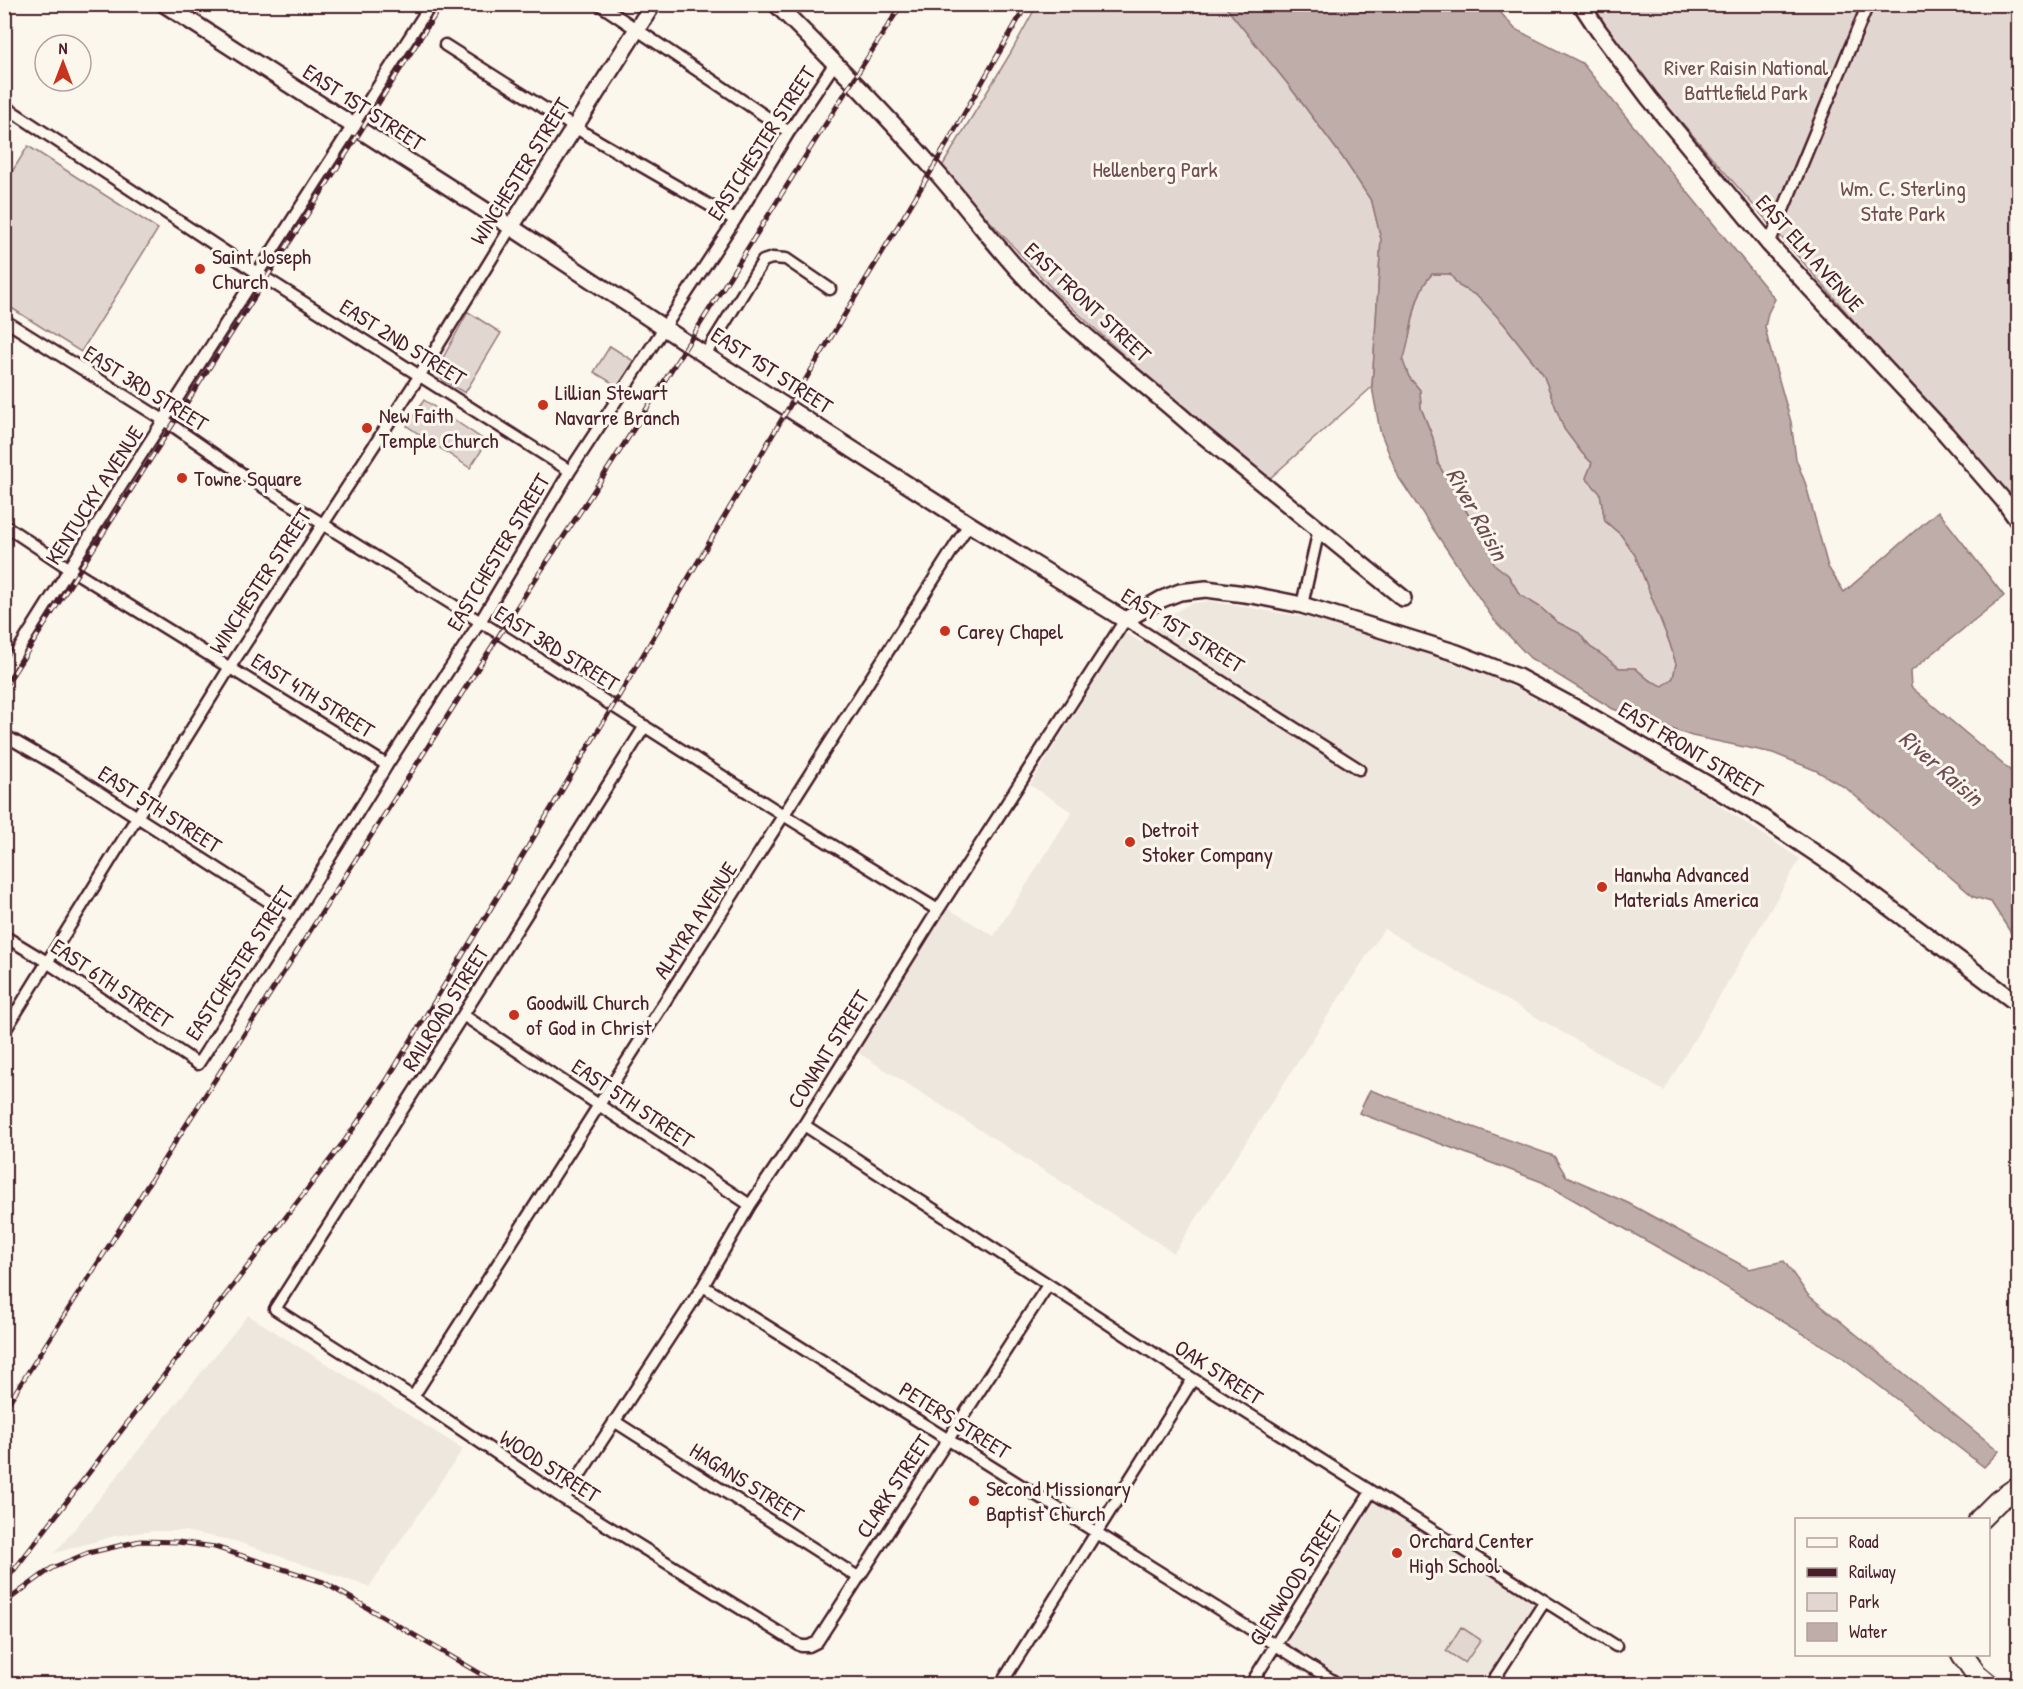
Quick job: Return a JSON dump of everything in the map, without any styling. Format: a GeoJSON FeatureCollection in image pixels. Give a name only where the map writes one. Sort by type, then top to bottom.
{"type":"FeatureCollection","features":[{"type":"Feature","properties":{"kind":"highway"},"geometry":{"type":"LineString","coordinates":[[1981,1518],[2019,1487]]}},
{"type":"Feature","properties":{"kind":"highway"},"geometry":{"type":"LineString","coordinates":[[1963,1656],[1976,1674],[1988,1684]]}},
{"type":"Feature","properties":{"kind":"street","name":"EAST 1ST STREET"},"geometry":{"type":"LineString","coordinates":[[164,4],[705,355],[1359,769]]}},
{"type":"Feature","properties":{"kind":"street","name":"KENTUCKY AVENUE"},"geometry":{"type":"LineString","coordinates":[[4,673],[431,4]]}},
{"type":"Feature","properties":{"kind":"street"},"geometry":{"type":"LineString","coordinates":[[599,4],[789,132]]}},
{"type":"Feature","properties":{"kind":"street","name":"WINCHESTER STREET"},"geometry":{"type":"LineString","coordinates":[[4,1032],[230,667],[420,375],[653,4]]}},
{"type":"Feature","properties":{"kind":"street","name":"EAST FRONT STREET"},"geometry":{"type":"LineString","coordinates":[[776,4],[835,63],[937,173],[1031,285],[1128,372],[1403,598]]}},
{"type":"Feature","properties":{"kind":"street","name":"EAST ELM AVENUE"},"geometry":{"type":"LineString","coordinates":[[1581,4],[1649,98],[1768,244],[1946,434],[2019,521]]}},
{"type":"Feature","properties":{"kind":"street"},"geometry":{"type":"LineString","coordinates":[[1768,244],[1868,4]]}},
{"type":"Feature","properties":{"kind":"street"},"geometry":{"type":"LineString","coordinates":[[445,45],[574,128],[735,220]]}},
{"type":"Feature","properties":{"kind":"street","name":"EASTCHESTER STREET"},"geometry":{"type":"LineString","coordinates":[[198,1064],[480,622],[570,471],[835,63]]}},
{"type":"Feature","properties":{"kind":"street","name":"EAST 2ND STREET"},"geometry":{"type":"LineString","coordinates":[[4,106],[259,274],[570,471]]}},
{"type":"Feature","properties":{"kind":"street"},"geometry":{"type":"LineString","coordinates":[[705,355],[763,261],[771,258],[786,259],[830,289]]}},
{"type":"Feature","properties":{"kind":"street","name":"EAST 3RD STREET"},"geometry":{"type":"LineString","coordinates":[[4,320],[164,421],[244,475],[645,726],[784,816],[938,910]]}},
{"type":"Feature","properties":{"kind":"street","name":"ALMYRA AVENUE"},"geometry":{"type":"LineString","coordinates":[[413,1397],[969,524]]}},
{"type":"Feature","properties":{"kind":"street","name":"EAST 4TH STREET"},"geometry":{"type":"LineString","coordinates":[[4,525],[70,569],[387,765]]}},
{"type":"Feature","properties":{"kind":"street"},"geometry":{"type":"LineString","coordinates":[[1302,605],[1319,529]]}},
{"type":"Feature","properties":{"kind":"street","name":"EAST FRONT STREET"},"geometry":{"type":"LineString","coordinates":[[1125,620],[1162,599],[1180,592],[1206,589],[1302,605],[1457,653],[1518,677],[1585,713],[1748,808],[1850,878],[2019,1004]]}},
{"type":"Feature","properties":{"kind":"street","name":"CONANT STREET"},"geometry":{"type":"LineString","coordinates":[[564,1499],[703,1286],[750,1205],[804,1125],[938,910],[1125,620]]}},
{"type":"Feature","properties":{"kind":"street","name":"RAILROAD STREET"},"geometry":{"type":"LineString","coordinates":[[275,1309],[645,726]]}},
{"type":"Feature","properties":{"kind":"street","name":"EAST 5TH STREET"},"geometry":{"type":"LineString","coordinates":[[4,735],[61,768],[293,917]]}},
{"type":"Feature","properties":{"kind":"street","name":"EAST 6TH STREET"},"geometry":{"type":"LineString","coordinates":[[4,936],[47,962],[198,1064]]}},
{"type":"Feature","properties":{"kind":"street","name":"EAST 5TH STREET"},"geometry":{"type":"LineString","coordinates":[[463,1015],[750,1205]]}},
{"type":"Feature","properties":{"kind":"street","name":"OAK STREET"},"geometry":{"type":"LineString","coordinates":[[804,1125],[1193,1379],[1616,1646]]}},
{"type":"Feature","properties":{"kind":"street","name":"CLARK STREET"},"geometry":{"type":"LineString","coordinates":[[809,1646],[817,1642],[1048,1285]]}},
{"type":"Feature","properties":{"kind":"street","name":"PETERS STREET"},"geometry":{"type":"LineString","coordinates":[[703,1286],[1338,1684]]}},
{"type":"Feature","properties":{"kind":"street","name":"WOOD STREET"},"geometry":{"type":"LineString","coordinates":[[275,1309],[413,1397],[564,1499],[801,1646],[809,1646]]}},
{"type":"Feature","properties":{"kind":"street"},"geometry":{"type":"LineString","coordinates":[[1006,1683],[1193,1379]]}},
{"type":"Feature","properties":{"kind":"street","name":"HAGANS STREET"},"geometry":{"type":"LineString","coordinates":[[614,1421],[858,1576]]}},
{"type":"Feature","properties":{"kind":"street","name":"GLENWOOD STREET"},"geometry":{"type":"LineString","coordinates":[[1251,1684],[1371,1492]]}},
{"type":"Feature","properties":{"kind":"street"},"geometry":{"type":"LineString","coordinates":[[1491,1684],[1544,1602]]}},
{"type":"Feature","properties":{"kind":"shaded area"},"geometry":{"type":"Polygon","coordinates":[[[1209,601],[1327,621],[1411,643],[1475,667],[1610,738],[1683,781],[1800,859],[1664,1091],[1384,929],[1174,1253],[857,1052],[947,908],[994,936],[1072,812],[1030,785],[1125,633],[1141,642],[1170,615],[1189,604],[1209,601]]]}},
{"type":"Feature","properties":{"kind":"shaded area"},"geometry":{"type":"Polygon","coordinates":[[[248,1315],[463,1449],[369,1587],[235,1541],[184,1531],[152,1531],[114,1536],[55,1553],[248,1315]]]}},
{"type":"Feature","properties":{"kind":"shaded area","name":"Orchard Center High School"},"geometry":{"type":"Polygon","coordinates":[[[1373,1502],[1536,1604],[1485,1684],[1348,1684],[1284,1644],[1373,1502]]]}},
{"type":"Feature","properties":{"kind":"green space","name":"Hellenberg Park"},"geometry":{"type":"Polygon","coordinates":[[[1037,5],[1224,5],[1287,83],[1343,158],[1372,202],[1381,239],[1372,387],[1269,479],[1201,426],[1057,294],[941,168],[1037,5]]]}},
{"type":"Feature","properties":{"kind":"green space","name":"Wm. C. Sterling State Park"},"geometry":{"type":"Polygon","coordinates":[[[1593,5],[2018,5],[2018,510],[1631,64],[1593,5]]]}},
{"type":"Feature","properties":{"kind":"green space"},"geometry":{"type":"Polygon","coordinates":[[[28,146],[158,229],[81,352],[5,304],[5,183],[28,146]]]}},
{"type":"Feature","properties":{"kind":"green space"},"geometry":{"type":"Polygon","coordinates":[[[1432,274],[1450,274],[1459,286],[1479,297],[1504,324],[1543,374],[1564,429],[1592,463],[1586,478],[1600,493],[1605,521],[1621,535],[1635,555],[1670,644],[1676,664],[1673,678],[1662,687],[1635,668],[1620,668],[1590,647],[1579,633],[1557,622],[1540,607],[1520,595],[1508,575],[1493,564],[1484,532],[1468,514],[1438,464],[1433,438],[1421,408],[1420,390],[1409,377],[1402,361],[1416,304],[1425,283],[1432,274]]]}},
{"type":"Feature","properties":{"kind":"green space"},"geometry":{"type":"Polygon","coordinates":[[[468,312],[501,333],[465,393],[437,375],[438,367],[468,312]]]}},
{"type":"Feature","properties":{"kind":"green space"},"geometry":{"type":"Polygon","coordinates":[[[610,346],[635,362],[619,387],[594,372],[610,346]]]}},
{"type":"Feature","properties":{"kind":"green space"},"geometry":{"type":"Polygon","coordinates":[[[424,400],[487,442],[470,468],[407,426],[424,400]]]}},
{"type":"Feature","properties":{"kind":"green space"},"geometry":{"type":"Polygon","coordinates":[[[1461,1627],[1481,1640],[1465,1663],[1446,1651],[1461,1627]]]}},
{"type":"Feature","properties":{"kind":"water","name":"River Raisin"},"geometry":{"type":"Polygon","coordinates":[[[1224,5],[1494,5],[1515,29],[1582,63],[1775,299],[1768,313],[1765,327],[1769,345],[1791,422],[1796,459],[1806,485],[1828,567],[1844,592],[1938,511],[2004,596],[1910,672],[1911,687],[2018,777],[2018,944],[1991,902],[1974,897],[1846,788],[1817,771],[1773,753],[1692,736],[1613,709],[1530,658],[1494,620],[1399,478],[1380,431],[1372,387],[1381,239],[1372,202],[1343,158],[1287,83],[1224,5]],[[1432,274],[1425,283],[1416,304],[1403,361],[1409,377],[1420,390],[1421,408],[1433,438],[1438,464],[1468,514],[1484,532],[1494,564],[1508,575],[1520,595],[1540,607],[1557,622],[1579,633],[1590,647],[1619,668],[1635,668],[1649,680],[1663,686],[1673,678],[1676,664],[1670,644],[1635,555],[1621,535],[1605,521],[1600,493],[1586,478],[1592,463],[1564,429],[1543,374],[1504,324],[1479,297],[1459,286],[1450,274],[1432,274]]]}},
{"type":"Feature","properties":{"kind":"water"},"geometry":{"type":"Polygon","coordinates":[[[1370,1090],[1554,1156],[1566,1176],[1628,1203],[1749,1269],[1784,1261],[1808,1295],[1999,1451],[1984,1467],[1842,1357],[1684,1262],[1542,1182],[1359,1113],[1370,1090]]]}},
{"type":"Feature","properties":{"kind":"railway"},"geometry":{"type":"LineString","coordinates":[[4,688],[442,4]]}},
{"type":"Feature","properties":{"kind":"railway"},"geometry":{"type":"LineString","coordinates":[[4,1410],[528,590],[624,445],[902,4]]}},
{"type":"Feature","properties":{"kind":"railway"},"geometry":{"type":"LineString","coordinates":[[4,1583],[346,1139],[387,1080],[613,706],[933,168],[1027,4]]}},
{"type":"Feature","properties":{"kind":"railway"},"geometry":{"type":"LineString","coordinates":[[4,1603],[52,1568],[88,1553],[140,1541],[178,1542],[215,1547],[323,1582],[498,1684]]}},
{"type":"Feature","properties":{"kind":"place","name":"Saint Joseph Church"},"geometry":{"type":"Point","coordinates":[200,269]}},
{"type":"Feature","properties":{"kind":"place","name":"Lillian Stewart Navarre Branch"},"geometry":{"type":"Point","coordinates":[543,405]}},
{"type":"Feature","properties":{"kind":"place","name":"New Faith Temple Church"},"geometry":{"type":"Point","coordinates":[367,428]}},
{"type":"Feature","properties":{"kind":"place","name":"Towne Square"},"geometry":{"type":"Point","coordinates":[182,478]}},
{"type":"Feature","properties":{"kind":"place","name":"Carey Chapel"},"geometry":{"type":"Point","coordinates":[945,631]}},
{"type":"Feature","properties":{"kind":"place","name":"Detroit Stoker Company"},"geometry":{"type":"Point","coordinates":[1130,842]}},
{"type":"Feature","properties":{"kind":"place","name":"Hanwha Advanced Materials America"},"geometry":{"type":"Point","coordinates":[1602,887]}},
{"type":"Feature","properties":{"kind":"place","name":"Goodwill Church of God in Christ"},"geometry":{"type":"Point","coordinates":[514,1015]}},
{"type":"Feature","properties":{"kind":"place","name":"Second Missionary Baptist Church"},"geometry":{"type":"Point","coordinates":[974,1501]}},
{"type":"Feature","properties":{"kind":"place","name":"Orchard Center High School"},"geometry":{"type":"Point","coordinates":[1397,1553]}},
{"type":"Feature","properties":{"kind":"park label","name":"River Raisin National Battlefield Park"},"geometry":{"type":"Point","coordinates":[1746,80]}}]}
